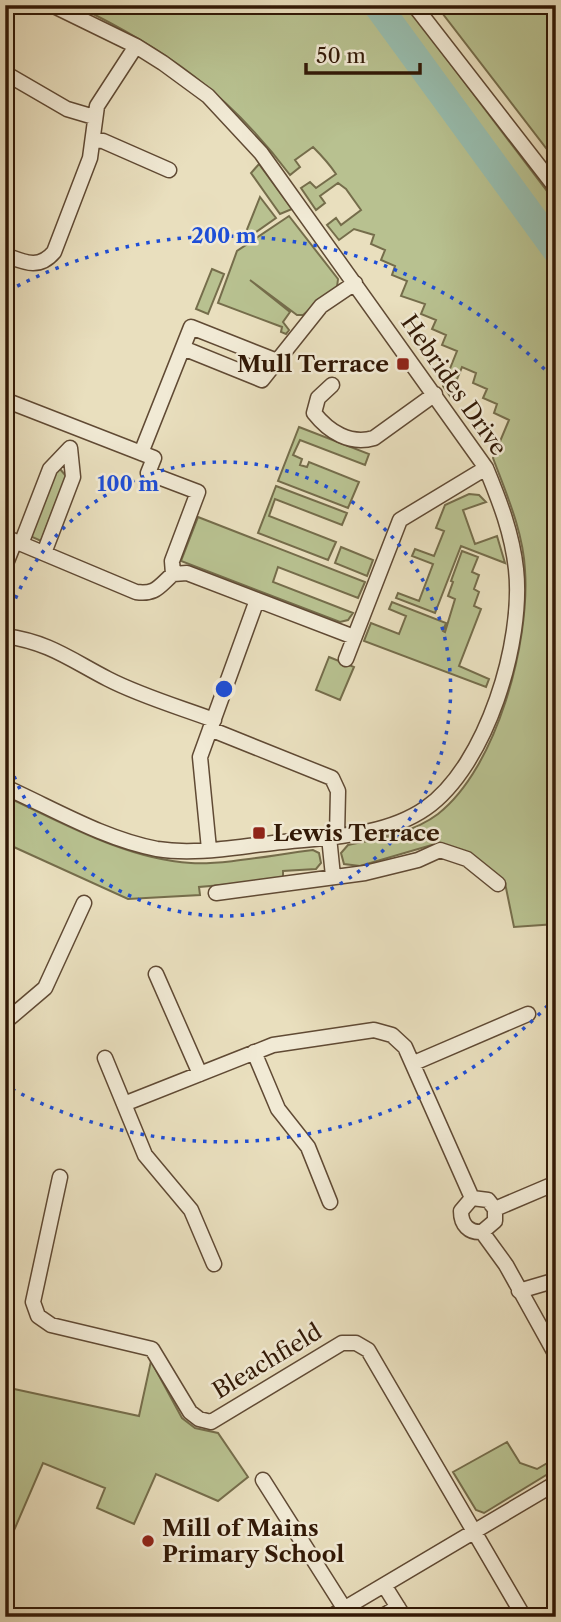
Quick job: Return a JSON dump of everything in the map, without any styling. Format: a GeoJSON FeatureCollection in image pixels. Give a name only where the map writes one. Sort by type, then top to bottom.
{"type":"FeatureCollection","features":[{"type":"Feature","properties":{"kind":"street","name":"Hebrides Drive"},"geometry":{"type":"LineString","coordinates":[[5,788],[113,836],[157,849],[209,849],[386,828],[426,808],[458,777],[481,739],[509,653],[516,612],[516,570],[507,517],[486,468],[261,153],[208,96],[136,46],[52,5]]}},
{"type":"Feature","properties":{"kind":"street"},"geometry":{"type":"LineString","coordinates":[[414,5],[556,188]]}},
{"type":"Feature","properties":{"kind":"street"},"geometry":{"type":"LineString","coordinates":[[5,255],[37,264],[47,260],[54,252],[90,158],[97,106],[136,46]]}},
{"type":"Feature","properties":{"kind":"street"},"geometry":{"type":"LineString","coordinates":[[5,73],[67,109],[94,117]]}},
{"type":"Feature","properties":{"kind":"street"},"geometry":{"type":"LineString","coordinates":[[93,140],[103,141],[169,170]]}},
{"type":"Feature","properties":{"kind":"street"},"geometry":{"type":"LineString","coordinates":[[183,348],[262,380],[321,306],[355,283]]}},
{"type":"Feature","properties":{"kind":"street"},"geometry":{"type":"LineString","coordinates":[[141,453],[191,327],[277,361]]}},
{"type":"Feature","properties":{"kind":"street"},"geometry":{"type":"LineString","coordinates":[[332,385],[318,398],[314,413],[327,429],[363,441],[374,438],[435,394]]}},
{"type":"Feature","properties":{"kind":"street"},"geometry":{"type":"LineString","coordinates":[[5,400],[154,458],[148,473],[198,492],[172,561],[173,574]]}},
{"type":"Feature","properties":{"kind":"street"},"geometry":{"type":"LineString","coordinates":[[44,553],[73,477],[71,448],[78,428]]}},
{"type":"Feature","properties":{"kind":"street"},"geometry":{"type":"LineString","coordinates":[[5,566],[14,541],[50,469],[71,448]]}},
{"type":"Feature","properties":{"kind":"street"},"geometry":{"type":"LineString","coordinates":[[346,659],[400,520],[486,468]]}},
{"type":"Feature","properties":{"kind":"street"},"geometry":{"type":"LineString","coordinates":[[14,541],[136,592],[149,594],[158,590],[173,574],[187,573],[354,637]]}},
{"type":"Feature","properties":{"kind":"street"},"geometry":{"type":"LineString","coordinates":[[209,849],[200,757],[257,600]]}},
{"type":"Feature","properties":{"kind":"street"},"geometry":{"type":"LineString","coordinates":[[5,642],[6,636],[31,640],[54,649],[110,680],[331,778],[338,790],[333,836],[333,876]]}},
{"type":"Feature","properties":{"kind":"street"},"geometry":{"type":"LineString","coordinates":[[216,893],[280,887],[286,883],[365,873],[406,863],[440,850],[467,859],[498,884]]}},
{"type":"Feature","properties":{"kind":"street"},"geometry":{"type":"LineString","coordinates":[[5,1022],[45,988],[84,903]]}},
{"type":"Feature","properties":{"kind":"street"},"geometry":{"type":"LineString","coordinates":[[156,974],[200,1074]]}},
{"type":"Feature","properties":{"kind":"street"},"geometry":{"type":"LineString","coordinates":[[414,1063],[528,1014]]}},
{"type":"Feature","properties":{"kind":"street"},"geometry":{"type":"LineString","coordinates":[[124,1104],[273,1045],[374,1030],[392,1035],[405,1047],[472,1198]]}},
{"type":"Feature","properties":{"kind":"street"},"geometry":{"type":"LineString","coordinates":[[254,1052],[278,1109],[309,1147],[330,1202]]}},
{"type":"Feature","properties":{"kind":"street"},"geometry":{"type":"LineString","coordinates":[[105,1058],[145,1155],[191,1210],[214,1264]]}},
{"type":"Feature","properties":{"kind":"street","name":"Bleachfield"},"geometry":{"type":"LineString","coordinates":[[60,1177],[33,1302],[38,1316],[51,1325],[152,1349],[190,1412],[199,1419],[211,1422],[342,1343],[356,1343],[368,1350],[476,1532]]}},
{"type":"Feature","properties":{"kind":"street"},"geometry":{"type":"LineString","coordinates":[[495,1209],[548,1186]]}},
{"type":"Feature","properties":{"kind":"street"},"geometry":{"type":"LineString","coordinates":[[482,1232],[495,1221],[495,1209],[488,1200],[472,1198],[463,1206],[461,1217],[471,1230],[482,1232],[556,1355]]}},
{"type":"Feature","properties":{"kind":"street"},"geometry":{"type":"LineString","coordinates":[[519,1291],[554,1281],[556,1285]]}},
{"type":"Feature","properties":{"kind":"street"},"geometry":{"type":"LineString","coordinates":[[264,1480],[344,1608]]}},
{"type":"Feature","properties":{"kind":"street"},"geometry":{"type":"LineString","coordinates":[[330,1617],[556,1483]]}},
{"type":"Feature","properties":{"kind":"street"},"geometry":{"type":"LineString","coordinates":[[476,1532],[524,1617]]}},
{"type":"Feature","properties":{"kind":"street"},"geometry":{"type":"LineString","coordinates":[[381,1617],[401,1612],[384,1584]]}},
{"type":"Feature","properties":{"kind":"green space"},"geometry":{"type":"Polygon","coordinates":[[[75,5],[406,5],[556,203],[556,924],[514,927],[505,883],[469,853],[435,844],[360,866],[344,864],[341,853],[348,845],[406,831],[438,814],[459,793],[477,767],[493,736],[515,667],[525,599],[521,541],[493,458],[509,420],[494,413],[497,404],[483,398],[487,389],[473,383],[476,373],[462,367],[450,396],[443,386],[457,351],[442,345],[446,335],[432,329],[436,320],[421,314],[425,304],[401,296],[407,281],[392,275],[395,266],[381,260],[385,250],[371,244],[374,235],[354,229],[339,240],[327,225],[336,218],[341,225],[361,210],[346,189],[338,183],[320,196],[325,203],[316,210],[301,188],[310,182],[316,188],[336,174],[313,147],[295,160],[300,167],[290,175],[243,120],[194,76],[138,39],[75,5]]]}},
{"type":"Feature","properties":{"kind":"green space"},"geometry":{"type":"Polygon","coordinates":[[[436,5],[556,5],[556,161],[436,5]]]}},
{"type":"Feature","properties":{"kind":"green space"},"geometry":{"type":"Polygon","coordinates":[[[259,164],[292,209],[280,214],[251,173],[259,164]]]}},
{"type":"Feature","properties":{"kind":"green space"},"geometry":{"type":"Polygon","coordinates":[[[260,197],[276,218],[242,242],[260,197]]]}},
{"type":"Feature","properties":{"kind":"green space"},"geometry":{"type":"Polygon","coordinates":[[[289,216],[338,279],[337,287],[303,315],[297,315],[250,280],[290,312],[283,322],[289,330],[286,334],[281,332],[282,327],[218,303],[237,251],[289,216]]]}},
{"type":"Feature","properties":{"kind":"green space"},"geometry":{"type":"Polygon","coordinates":[[[212,269],[224,274],[208,314],[196,309],[212,269]]]}},
{"type":"Feature","properties":{"kind":"green space"},"geometry":{"type":"Polygon","coordinates":[[[299,427],[369,454],[365,465],[300,440],[293,455],[302,459],[300,465],[307,467],[309,462],[359,482],[348,508],[278,481],[299,427]]]}},
{"type":"Feature","properties":{"kind":"green space"},"geometry":{"type":"Polygon","coordinates":[[[60,469],[66,476],[41,541],[30,536],[55,472],[60,469]]]}},
{"type":"Feature","properties":{"kind":"green space"},"geometry":{"type":"Polygon","coordinates":[[[276,486],[347,513],[342,525],[275,499],[269,516],[336,542],[328,560],[258,533],[276,486]]]}},
{"type":"Feature","properties":{"kind":"green space"},"geometry":{"type":"Polygon","coordinates":[[[469,494],[479,495],[486,502],[463,510],[475,544],[497,536],[505,563],[461,546],[435,613],[396,598],[398,593],[419,601],[433,564],[412,556],[415,549],[434,556],[444,531],[436,528],[445,505],[469,494]]]}},
{"type":"Feature","properties":{"kind":"green space"},"geometry":{"type":"Polygon","coordinates":[[[198,517],[365,582],[358,598],[278,567],[273,582],[353,613],[348,620],[340,622],[181,561],[198,517]]]}},
{"type":"Feature","properties":{"kind":"green space"},"geometry":{"type":"Polygon","coordinates":[[[341,547],[373,560],[367,576],[335,563],[341,547]]]}},
{"type":"Feature","properties":{"kind":"green space"},"geometry":{"type":"Polygon","coordinates":[[[462,551],[478,557],[472,572],[479,575],[474,589],[479,592],[474,606],[481,609],[459,666],[489,679],[486,687],[364,641],[371,623],[399,634],[406,616],[389,609],[392,602],[446,623],[445,632],[455,599],[448,596],[453,582],[451,581],[462,551]]]}},
{"type":"Feature","properties":{"kind":"green space"},"geometry":{"type":"Polygon","coordinates":[[[329,657],[354,667],[340,700],[316,690],[329,657]]]}},
{"type":"Feature","properties":{"kind":"green space"},"geometry":{"type":"Polygon","coordinates":[[[5,796],[95,838],[143,855],[191,863],[251,859],[313,850],[319,853],[321,863],[316,869],[283,871],[283,880],[199,887],[200,895],[128,899],[5,843],[5,796]]]}},
{"type":"Feature","properties":{"kind":"green space"},"geometry":{"type":"Polygon","coordinates":[[[151,1361],[182,1418],[195,1428],[218,1433],[248,1477],[218,1501],[156,1474],[134,1524],[97,1508],[105,1488],[43,1463],[9,1542],[5,1540],[5,1387],[139,1416],[151,1361]]]}},
{"type":"Feature","properties":{"kind":"green space"},"geometry":{"type":"Polygon","coordinates":[[[507,1442],[520,1463],[537,1469],[556,1458],[556,1469],[484,1513],[476,1510],[453,1472],[507,1442]]]}},
{"type":"Feature","properties":{"kind":"waterway"},"geometry":{"type":"LineString","coordinates":[[377,5],[556,250]]}},
{"type":"Feature","properties":{"kind":"place","name":"Mull Terrace"},"geometry":{"type":"Point","coordinates":[403,364]}},
{"type":"Feature","properties":{"kind":"place","name":"Lewis Terrace"},"geometry":{"type":"Point","coordinates":[259,833]}},
{"type":"Feature","properties":{"kind":"place","name":"Mill of Mains Primary School"},"geometry":{"type":"Point","coordinates":[148,1541]}}]}
